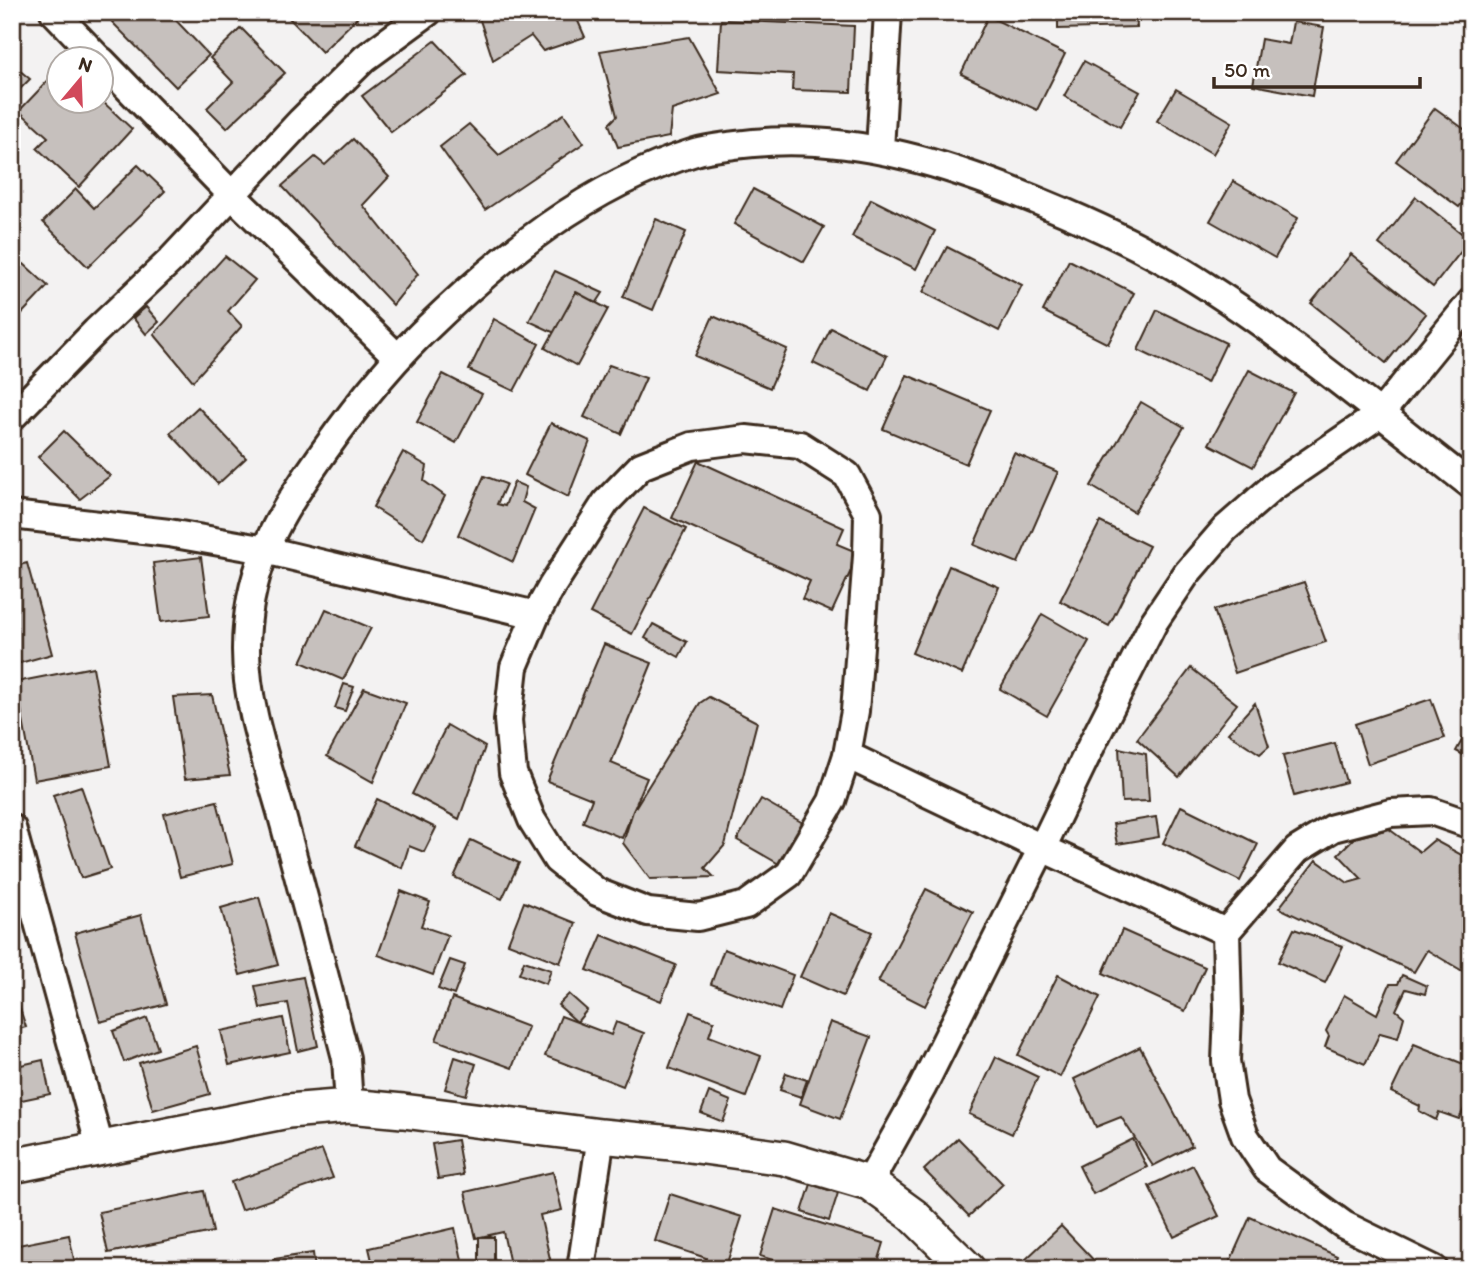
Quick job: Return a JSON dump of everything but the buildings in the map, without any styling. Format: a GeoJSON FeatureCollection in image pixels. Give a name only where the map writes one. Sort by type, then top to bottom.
{"type":"FeatureCollection","features":[{"type":"Feature","properties":{"kind":"street"},"geometry":{"type":"LineString","coordinates":[[54,12],[87,46]]}},
{"type":"Feature","properties":{"kind":"street"},"geometry":{"type":"LineString","coordinates":[[12,417],[96,331],[170,261],[301,121],[365,58],[428,12]]}},
{"type":"Feature","properties":{"kind":"street"},"geometry":{"type":"LineString","coordinates":[[880,149],[888,12]]}},
{"type":"Feature","properties":{"kind":"street"},"geometry":{"type":"LineString","coordinates":[[116,75],[397,358]]}},
{"type":"Feature","properties":{"kind":"street"},"geometry":{"type":"LineString","coordinates":[[349,1106],[342,1045],[253,712],[246,650],[251,598],[265,550],[292,499],[342,425],[397,358],[456,300],[513,251],[573,208],[636,174],[699,150],[764,141],[823,142],[880,149],[940,164],[1019,192],[1115,234],[1213,290],[1280,336],[1471,485]]}},
{"type":"Feature","properties":{"kind":"street"},"geometry":{"type":"LineString","coordinates":[[869,1183],[922,1088],[1154,622],[1188,573],[1225,529],[1273,486],[1380,414],[1471,302]]}},
{"type":"Feature","properties":{"kind":"street"},"geometry":{"type":"LineString","coordinates":[[746,439],[800,445],[847,475],[868,514],[855,711],[847,755],[832,801],[789,874],[746,905],[698,917],[648,912],[597,892],[557,860],[532,820],[513,773],[508,720],[514,667],[536,615],[606,502],[641,466],[692,446],[746,439]]}},
{"type":"Feature","properties":{"kind":"street"},"geometry":{"type":"LineString","coordinates":[[12,515],[169,533],[265,550],[536,615]]}},
{"type":"Feature","properties":{"kind":"street"},"geometry":{"type":"LineString","coordinates":[[847,755],[1226,932]]}},
{"type":"Feature","properties":{"kind":"street"},"geometry":{"type":"LineString","coordinates":[[1434,1269],[1344,1225],[1267,1169],[1245,1136],[1232,1100],[1226,1061],[1226,932],[1297,850],[1333,828],[1391,813],[1431,811],[1471,825]]}},
{"type":"Feature","properties":{"kind":"street"},"geometry":{"type":"LineString","coordinates":[[12,828],[100,1147]]}},
{"type":"Feature","properties":{"kind":"street"},"geometry":{"type":"LineString","coordinates":[[12,1166],[288,1111],[349,1106],[505,1122],[784,1158],[869,1183],[913,1216],[968,1269]]}},
{"type":"Feature","properties":{"kind":"street"},"geometry":{"type":"LineString","coordinates":[[582,1269],[601,1136]]}}]}
